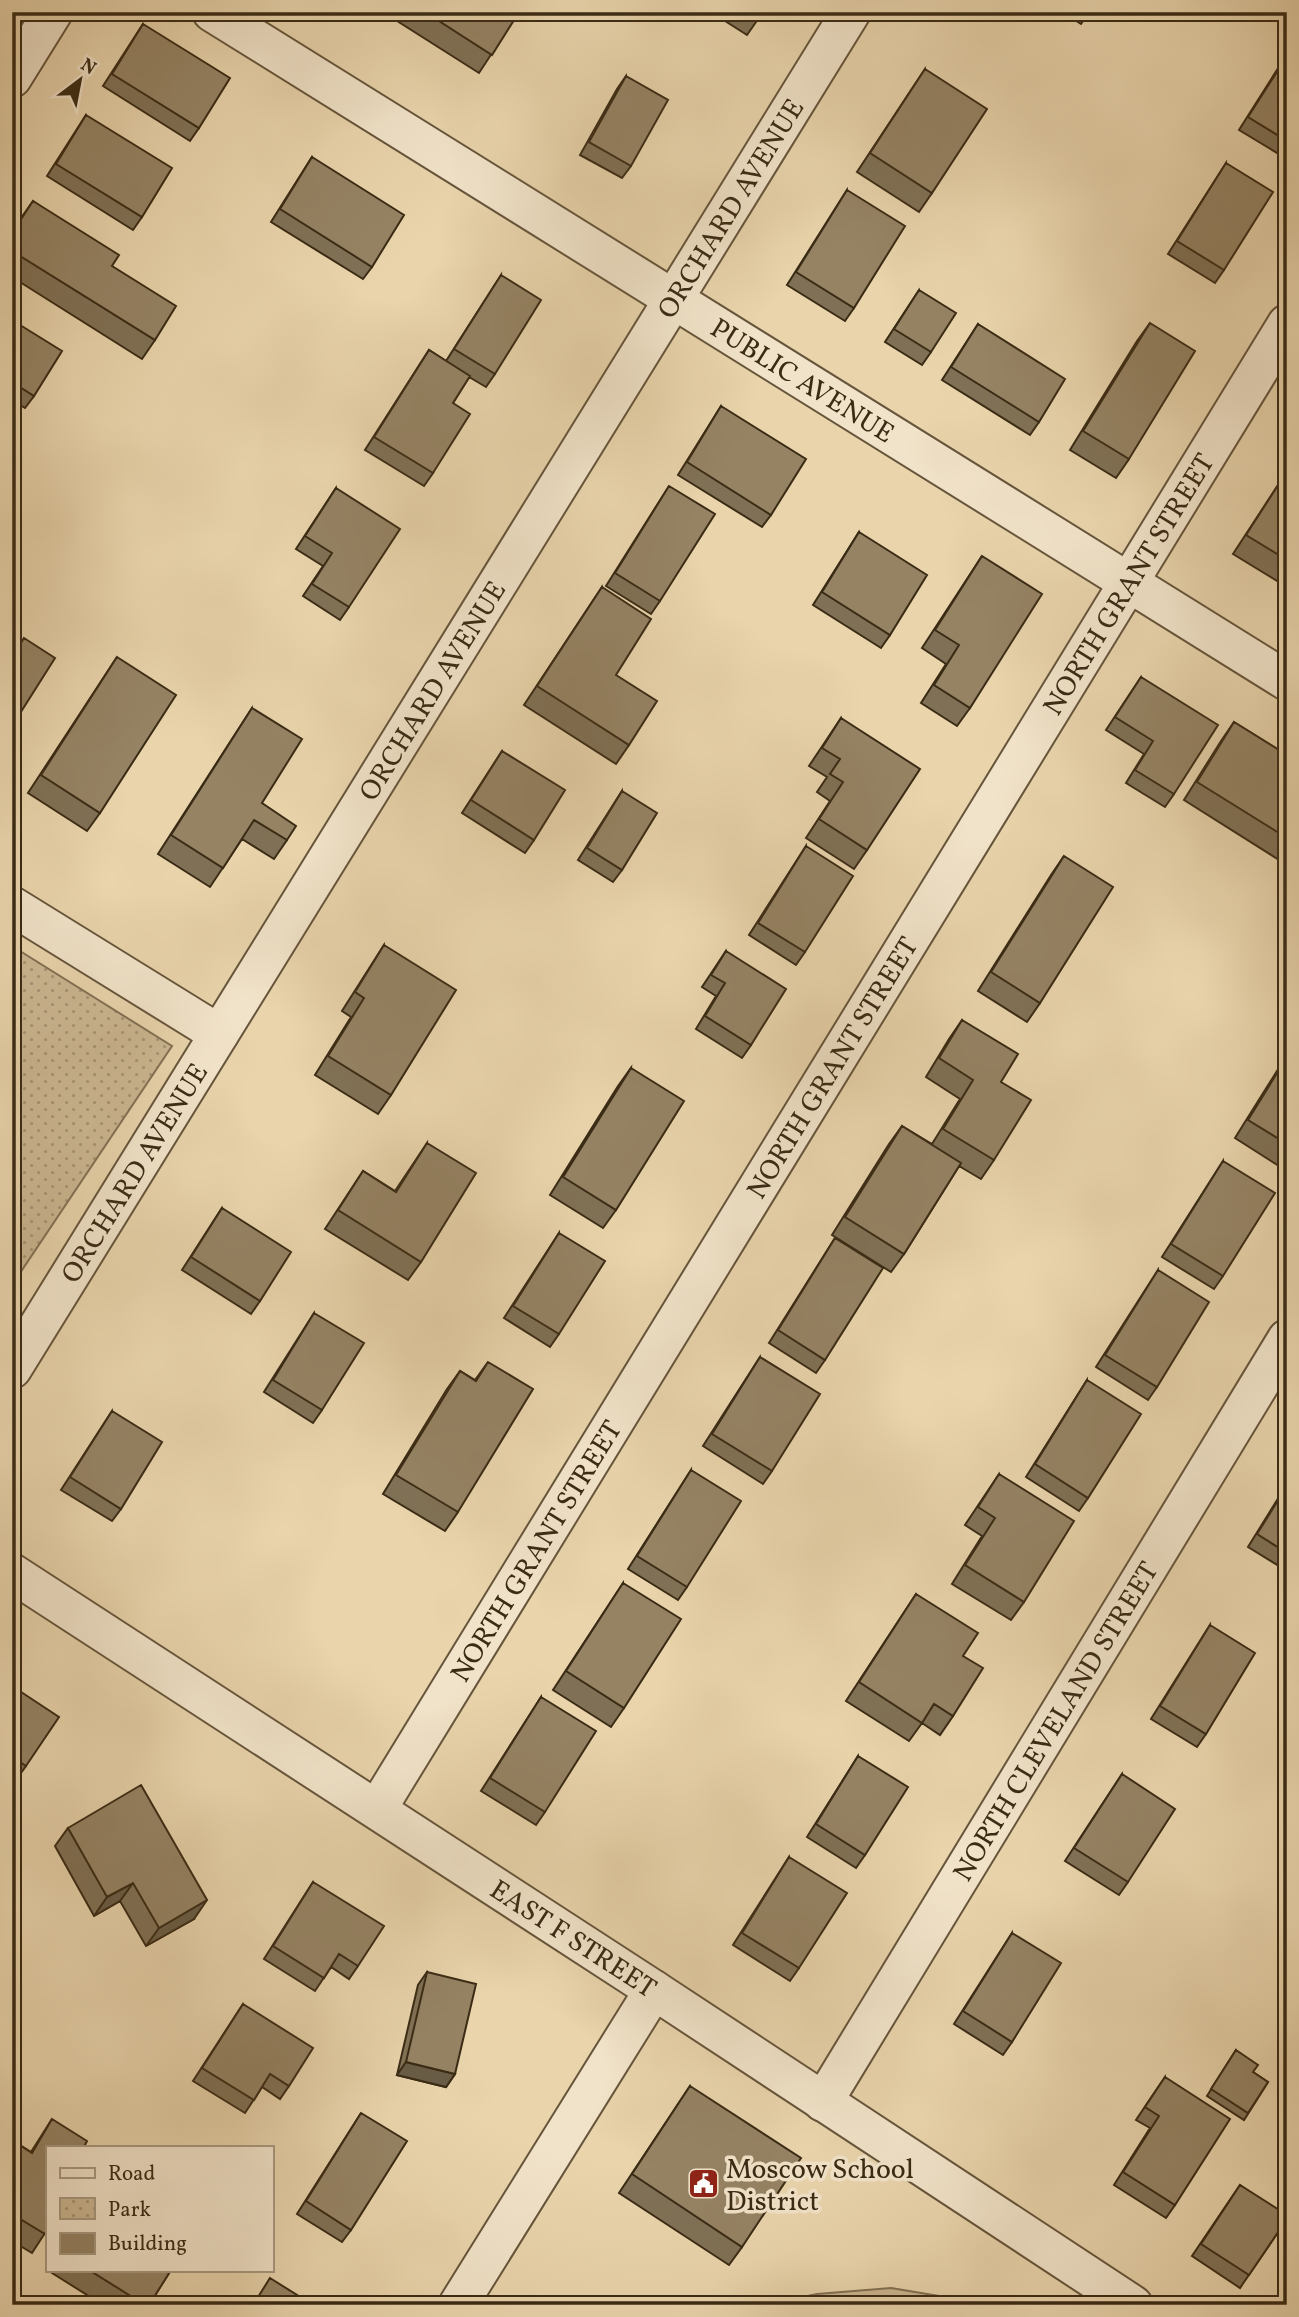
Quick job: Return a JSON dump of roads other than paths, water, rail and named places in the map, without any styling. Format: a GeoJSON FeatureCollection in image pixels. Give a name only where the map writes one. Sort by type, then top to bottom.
{"type":"FeatureCollection","features":[{"type":"Feature","properties":{"kind":"street"},"geometry":{"type":"LineString","coordinates":[[12,78],[53,12]]}},
{"type":"Feature","properties":{"kind":"street","name":"PUBLIC AVENUE"},"geometry":{"type":"LineString","coordinates":[[212,12],[1287,681]]}},
{"type":"Feature","properties":{"kind":"street","name":"ORCHARD AVENUE"},"geometry":{"type":"LineString","coordinates":[[12,1369],[852,12]]}},
{"type":"Feature","properties":{"kind":"street","name":"NORTH GRANT STREET"},"geometry":{"type":"LineString","coordinates":[[377,1809],[1287,324]]}},
{"type":"Feature","properties":{"kind":"street"},"geometry":{"type":"LineString","coordinates":[[12,906],[219,1034]]}},
{"type":"Feature","properties":{"kind":"street","name":"NORTH CLEVELAND STREET"},"geometry":{"type":"LineString","coordinates":[[823,2102],[1287,1339]]}},
{"type":"Feature","properties":{"kind":"street","name":"EAST F STREET"},"geometry":{"type":"LineString","coordinates":[[12,1573],[1133,2305]]}},
{"type":"Feature","properties":{"kind":"street"},"geometry":{"type":"LineString","coordinates":[[458,2305],[654,1990]]}},
{"type":"Feature","properties":{"kind":"place","name":"Moscow School District"},"geometry":{"type":"Point","coordinates":[703,2184]}}]}
